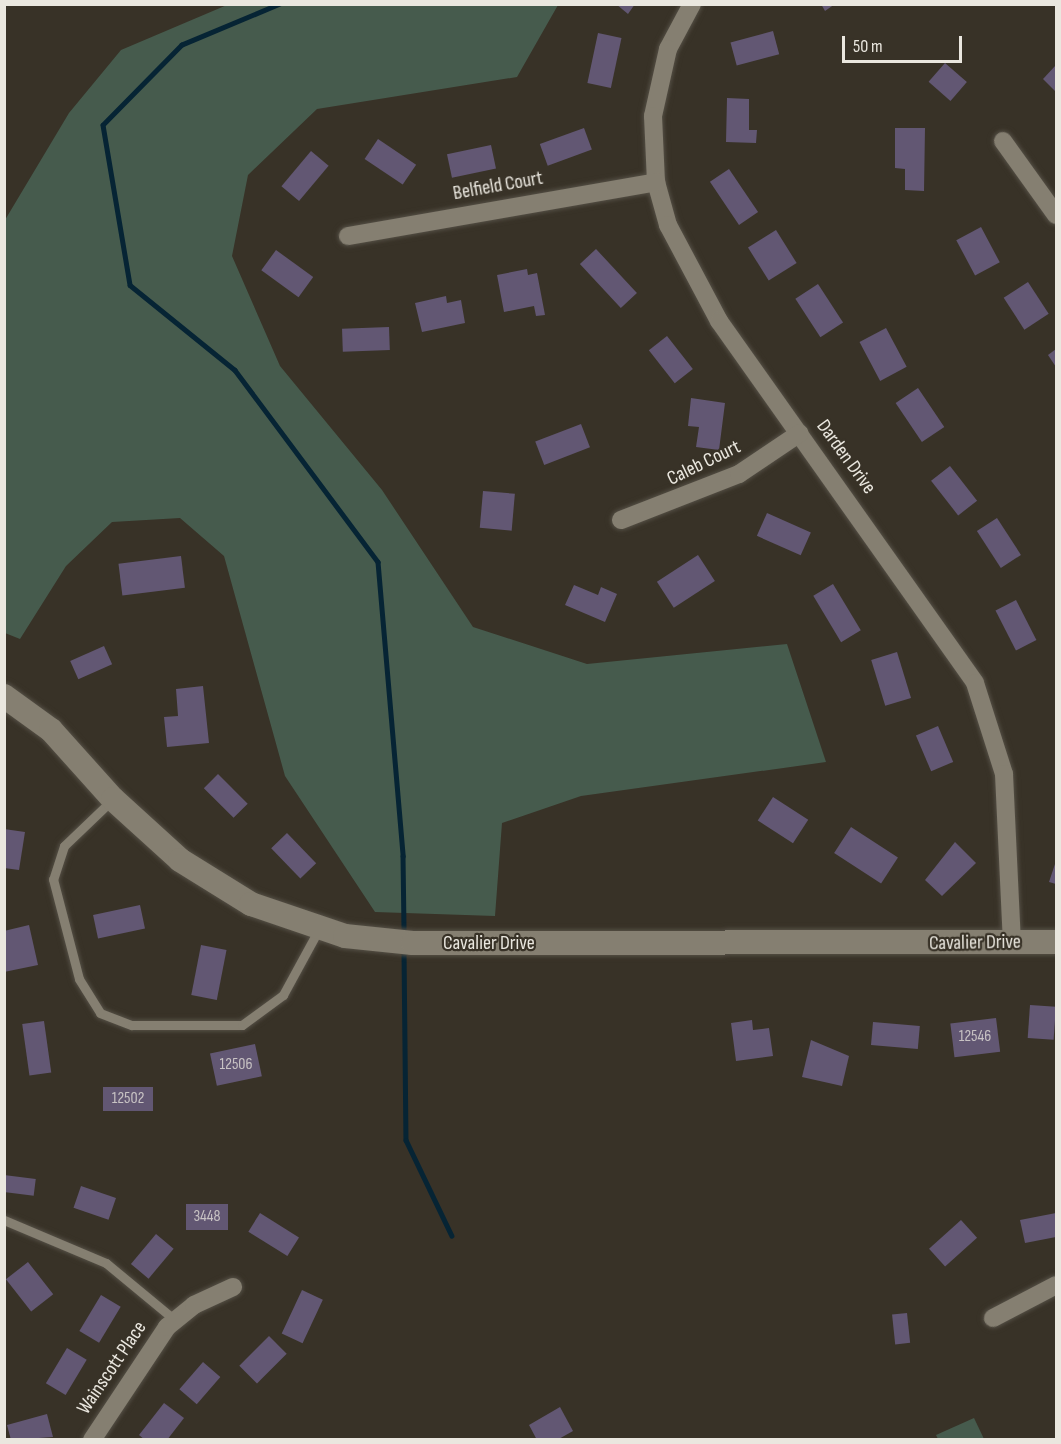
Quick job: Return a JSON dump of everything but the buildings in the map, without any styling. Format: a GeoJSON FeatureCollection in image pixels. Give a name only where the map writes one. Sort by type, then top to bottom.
{"type":"FeatureCollection","features":[{"type":"Feature","properties":{"kind":"street","name":"Darden Drive"},"geometry":{"type":"LineString","coordinates":[[692,4],[659,79],[653,116],[656,182],[668,225],[700,288],[800,433],[959,653],[989,715],[1005,786],[1012,942]]}},
{"type":"Feature","properties":{"kind":"street"},"geometry":{"type":"LineString","coordinates":[[1004,141],[1056,215]]}},
{"type":"Feature","properties":{"kind":"street","name":"Belfield Court"},"geometry":{"type":"LineString","coordinates":[[348,237],[656,182]]}},
{"type":"Feature","properties":{"kind":"street","name":"Caleb Court"},"geometry":{"type":"LineString","coordinates":[[621,520],[739,474],[800,433]]}},
{"type":"Feature","properties":{"kind":"street","name":"Cavalier Drive"},"geometry":{"type":"LineString","coordinates":[[4,696],[51,730],[113,799],[148,833],[215,884],[319,929],[413,943],[1056,942]]}},
{"type":"Feature","properties":{"kind":"street"},"geometry":{"type":"LineString","coordinates":[[993,1318],[1056,1285]]}},
{"type":"Feature","properties":{"kind":"street","name":"Wainscott Place"},"geometry":{"type":"LineString","coordinates":[[92,1440],[132,1373],[175,1320],[233,1287]]}},
{"type":"Feature","properties":{"kind":"lane"},"geometry":{"type":"LineString","coordinates":[[113,799],[64,846],[53,879],[79,979],[100,1013],[132,1025],[242,1025],[283,995],[319,929]]}},
{"type":"Feature","properties":{"kind":"lane"},"geometry":{"type":"LineString","coordinates":[[4,1220],[106,1263],[175,1320]]}},
{"type":"Feature","properties":{"kind":"green space"},"geometry":{"type":"Polygon","coordinates":[[[227,5],[558,5],[517,77],[317,109],[248,175],[232,256],[280,366],[382,490],[473,627],[587,664],[787,644],[826,762],[581,796],[502,823],[495,916],[375,912],[285,776],[224,556],[180,518],[112,522],[66,566],[20,639],[5,633],[5,220],[69,113],[121,50],[227,5]]]}},
{"type":"Feature","properties":{"kind":"green space"},"geometry":{"type":"Polygon","coordinates":[[[974,1418],[984,1439],[938,1439],[936,1435],[974,1418]]]}},
{"type":"Feature","properties":{"kind":"waterway"},"geometry":{"type":"LineString","coordinates":[[280,4],[182,45],[103,125],[130,285],[235,370],[378,562],[403,856],[404,930]]}},
{"type":"Feature","properties":{"kind":"waterway"},"geometry":{"type":"LineString","coordinates":[[404,951],[406,1140],[452,1236]]}}]}
